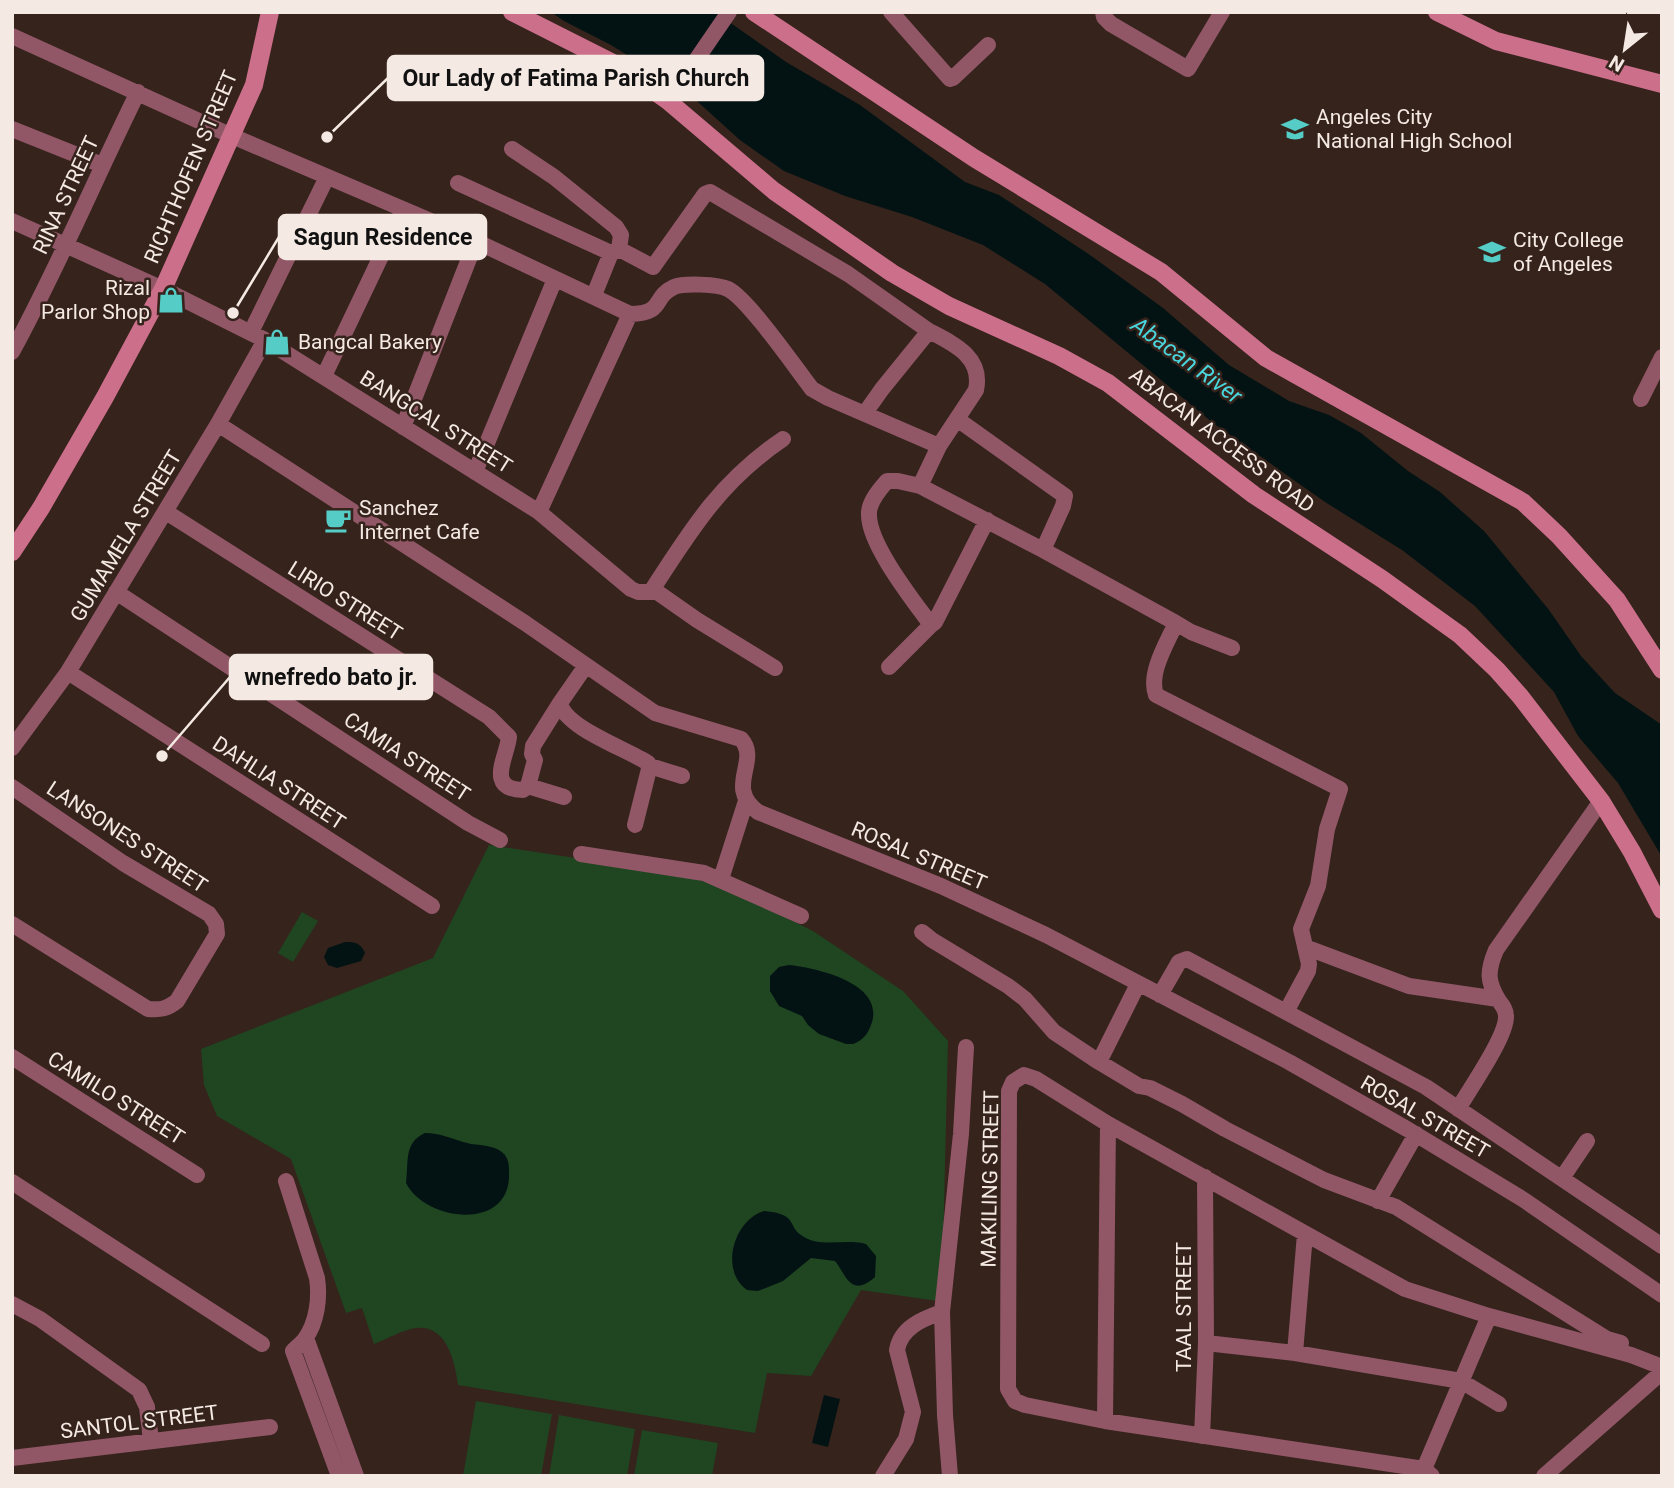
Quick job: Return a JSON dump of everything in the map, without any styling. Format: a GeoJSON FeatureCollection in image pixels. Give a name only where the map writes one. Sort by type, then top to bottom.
{"type":"FeatureCollection","features":[{"type":"Feature","properties":{"kind":"street","name":"RICHTHOFEN STREET"},"geometry":{"type":"LineString","coordinates":[[12,552],[41,508],[105,397],[163,289],[254,85],[270,12]]}},
{"type":"Feature","properties":{"kind":"street","name":"ABACAN ACCESS ROAD"},"geometry":{"type":"LineString","coordinates":[[512,12],[672,96],[774,191],[838,237],[950,306],[1059,356],[1108,383],[1254,495],[1451,628],[1480,653],[1512,687],[1601,801],[1632,852],[1662,910]]}},
{"type":"Feature","properties":{"kind":"street"},"geometry":{"type":"LineString","coordinates":[[672,96],[729,12]]}},
{"type":"Feature","properties":{"kind":"street"},"geometry":{"type":"LineString","coordinates":[[754,12],[974,159],[1161,272],[1266,358],[1523,502],[1559,536],[1617,600],[1662,670]]}},
{"type":"Feature","properties":{"kind":"street"},"geometry":{"type":"LineString","coordinates":[[891,12],[950,79],[988,45]]}},
{"type":"Feature","properties":{"kind":"street"},"geometry":{"type":"LineString","coordinates":[[1103,12],[1104,17],[1111,23],[1188,69],[1222,12]]}},
{"type":"Feature","properties":{"kind":"street"},"geometry":{"type":"LineString","coordinates":[[1437,12],[1496,41],[1662,84]]}},
{"type":"Feature","properties":{"kind":"street"},"geometry":{"type":"LineString","coordinates":[[12,36],[594,295],[628,319]]}},
{"type":"Feature","properties":{"kind":"street","name":"RINA STREET"},"geometry":{"type":"LineString","coordinates":[[12,352],[40,301],[138,92]]}},
{"type":"Feature","properties":{"kind":"street"},"geometry":{"type":"LineString","coordinates":[[12,129],[102,166]]}},
{"type":"Feature","properties":{"kind":"street"},"geometry":{"type":"LineString","coordinates":[[512,149],[554,177],[616,227],[621,235],[594,295]]}},
{"type":"Feature","properties":{"kind":"street","name":"GUMAMELA STREET"},"geometry":{"type":"LineString","coordinates":[[12,748],[68,672],[218,424],[327,177]]}},
{"type":"Feature","properties":{"kind":"street"},"geometry":{"type":"LineString","coordinates":[[458,183],[653,267],[705,194],[710,192],[848,274],[929,331],[964,352],[974,362],[977,372],[976,390],[939,446],[920,486]]}},
{"type":"Feature","properties":{"kind":"street"},"geometry":{"type":"LineString","coordinates":[[324,376],[403,210]]}},
{"type":"Feature","properties":{"kind":"street","name":"BANGCAL STREET"},"geometry":{"type":"LineString","coordinates":[[12,221],[163,289],[258,336],[539,512],[631,589],[638,592],[652,590],[775,668]]}},
{"type":"Feature","properties":{"kind":"street"},"geometry":{"type":"LineString","coordinates":[[402,427],[476,242]]}},
{"type":"Feature","properties":{"kind":"street"},"geometry":{"type":"LineString","coordinates":[[475,472],[555,279]]}},
{"type":"Feature","properties":{"kind":"street"},"geometry":{"type":"LineString","coordinates":[[539,512],[628,319],[654,310],[673,288],[689,285],[727,288],[742,301],[812,388],[939,446]]}},
{"type":"Feature","properties":{"kind":"street"},"geometry":{"type":"LineString","coordinates":[[865,413],[929,331]]}},
{"type":"Feature","properties":{"kind":"street"},"geometry":{"type":"LineString","coordinates":[[1641,399],[1662,357]]}},
{"type":"Feature","properties":{"kind":"street"},"geometry":{"type":"LineString","coordinates":[[957,419],[1065,496],[1043,550]]}},
{"type":"Feature","properties":{"kind":"street"},"geometry":{"type":"LineString","coordinates":[[218,424],[525,624],[655,713],[741,739],[748,750],[743,788],[746,802],[721,879]]}},
{"type":"Feature","properties":{"kind":"street"},"geometry":{"type":"LineString","coordinates":[[652,590],[713,500],[760,455],[783,439]]}},
{"type":"Feature","properties":{"kind":"street"},"geometry":{"type":"LineString","coordinates":[[931,625],[881,550],[868,514],[871,503],[887,481],[920,486],[1191,632],[1232,648]]}},
{"type":"Feature","properties":{"kind":"street","name":"LIRIO STREET"},"geometry":{"type":"LineString","coordinates":[[166,512],[489,717],[509,737],[502,758],[501,778],[509,786],[523,790],[528,786],[564,797]]}},
{"type":"Feature","properties":{"kind":"street"},"geometry":{"type":"LineString","coordinates":[[888,667],[935,622],[987,520]]}},
{"type":"Feature","properties":{"kind":"street","name":"CAMIA STREET"},"geometry":{"type":"LineString","coordinates":[[117,592],[468,823],[500,840]]}},
{"type":"Feature","properties":{"kind":"street"},"geometry":{"type":"LineString","coordinates":[[1176,622],[1155,673],[1153,686],[1156,695],[1340,789],[1327,829],[1318,886],[1301,929],[1309,964],[1308,971],[1286,1013]]}},
{"type":"Feature","properties":{"kind":"street"},"geometry":{"type":"LineString","coordinates":[[528,786],[535,760],[532,754],[533,746],[585,667]]}},
{"type":"Feature","properties":{"kind":"street","name":"DAHLIA STREET"},"geometry":{"type":"LineString","coordinates":[[68,672],[432,906]]}},
{"type":"Feature","properties":{"kind":"street"},"geometry":{"type":"LineString","coordinates":[[560,703],[561,710],[577,723],[650,766],[682,775]]}},
{"type":"Feature","properties":{"kind":"street"},"geometry":{"type":"LineString","coordinates":[[635,825],[650,766]]}},
{"type":"Feature","properties":{"kind":"street","name":"LANSONES STREET"},"geometry":{"type":"LineString","coordinates":[[12,787],[122,863],[209,914],[216,924],[217,934],[177,1001],[168,1008],[159,1010],[148,1009],[12,924]]}},
{"type":"Feature","properties":{"kind":"street"},"geometry":{"type":"LineString","coordinates":[[1458,1109],[1502,1034],[1506,1019],[1505,1010],[1489,981],[1489,968],[1496,950],[1601,801]]}},
{"type":"Feature","properties":{"kind":"street","name":"ROSAL STREET"},"geometry":{"type":"LineString","coordinates":[[746,802],[758,812],[941,886],[1046,934],[1289,1062],[1416,1134],[1524,1200],[1662,1295]]}},
{"type":"Feature","properties":{"kind":"street"},"geometry":{"type":"LineString","coordinates":[[581,855],[704,873],[802,916]]}},
{"type":"Feature","properties":{"kind":"street"},"geometry":{"type":"LineString","coordinates":[[922,932],[1008,986],[1025,999],[1054,1032],[1139,1086],[1150,1088],[1182,1104],[1324,1180],[1396,1207],[1607,1339],[1662,1356]]}},
{"type":"Feature","properties":{"kind":"street"},"geometry":{"type":"LineString","coordinates":[[1305,947],[1409,986],[1498,999]]}},
{"type":"Feature","properties":{"kind":"street"},"geometry":{"type":"LineString","coordinates":[[1160,995],[1179,962],[1186,960],[1426,1087],[1662,1246]]}},
{"type":"Feature","properties":{"kind":"street"},"geometry":{"type":"LineString","coordinates":[[1098,1062],[1138,984]]}},
{"type":"Feature","properties":{"kind":"street"},"geometry":{"type":"LineString","coordinates":[[950,1476],[945,1415],[943,1312],[961,1134],[966,1047]]}},
{"type":"Feature","properties":{"kind":"street","name":"CAMILO STREET"},"geometry":{"type":"LineString","coordinates":[[12,1057],[197,1175]]}},
{"type":"Feature","properties":{"kind":"street","name":"MAKILING STREET"},"geometry":{"type":"LineString","coordinates":[[1426,1474],[1105,1421],[1015,1401],[1008,1389],[1009,1091],[1013,1082],[1024,1075],[1036,1079],[1108,1124],[1405,1289],[1489,1316],[1631,1355],[1662,1367]]}},
{"type":"Feature","properties":{"kind":"street"},"geometry":{"type":"LineString","coordinates":[[1105,1421],[1108,1124]]}},
{"type":"Feature","properties":{"kind":"street"},"geometry":{"type":"LineString","coordinates":[[1378,1202],[1416,1134]]}},
{"type":"Feature","properties":{"kind":"street"},"geometry":{"type":"LineString","coordinates":[[1562,1178],[1587,1141]]}},
{"type":"Feature","properties":{"kind":"street","name":"TAAL STREET"},"geometry":{"type":"LineString","coordinates":[[1202,1436],[1206,1343],[1205,1177]]}},
{"type":"Feature","properties":{"kind":"street"},"geometry":{"type":"LineString","coordinates":[[286,1181],[318,1286],[317,1307],[306,1338],[293,1351],[339,1476]]}},
{"type":"Feature","properties":{"kind":"street"},"geometry":{"type":"LineString","coordinates":[[12,1182],[262,1343]]}},
{"type":"Feature","properties":{"kind":"street"},"geometry":{"type":"LineString","coordinates":[[1295,1353],[1305,1234]]}},
{"type":"Feature","properties":{"kind":"street"},"geometry":{"type":"LineString","coordinates":[[12,1304],[40,1319],[139,1390],[147,1406],[151,1441]]}},
{"type":"Feature","properties":{"kind":"street"},"geometry":{"type":"LineString","coordinates":[[883,1476],[906,1439],[913,1412],[897,1350],[899,1342],[911,1326],[943,1312]]}},
{"type":"Feature","properties":{"kind":"street"},"geometry":{"type":"LineString","coordinates":[[1426,1474],[1489,1316]]}},
{"type":"Feature","properties":{"kind":"street"},"geometry":{"type":"LineString","coordinates":[[306,1338],[356,1476]]}},
{"type":"Feature","properties":{"kind":"street"},"geometry":{"type":"LineString","coordinates":[[1206,1343],[1295,1353],[1461,1381],[1499,1404]]}},
{"type":"Feature","properties":{"kind":"street"},"geometry":{"type":"LineString","coordinates":[[1544,1476],[1662,1372]]}},
{"type":"Feature","properties":{"kind":"street","name":"SANTOL STREET"},"geometry":{"type":"LineString","coordinates":[[12,1458],[270,1427]]}},
{"type":"Feature","properties":{"kind":"green space"},"geometry":{"type":"Polygon","coordinates":[[[489,845],[668,872],[722,886],[813,931],[903,991],[948,1041],[943,1247],[938,1301],[861,1290],[811,1376],[767,1373],[755,1433],[458,1385],[448,1346],[435,1332],[427,1328],[405,1331],[374,1344],[362,1308],[346,1313],[291,1159],[217,1116],[204,1085],[201,1049],[433,958],[489,845]]]}},
{"type":"Feature","properties":{"kind":"green space"},"geometry":{"type":"Polygon","coordinates":[[[302,912],[318,921],[293,962],[278,953],[302,912]]]}},
{"type":"Feature","properties":{"kind":"green space"},"geometry":{"type":"Polygon","coordinates":[[[476,1401],[552,1414],[541,1476],[463,1476],[476,1401]]]}},
{"type":"Feature","properties":{"kind":"green space"},"geometry":{"type":"Polygon","coordinates":[[[559,1415],[635,1429],[627,1476],[549,1476],[559,1415]]]}},
{"type":"Feature","properties":{"kind":"green space"},"geometry":{"type":"Polygon","coordinates":[[[642,1430],[718,1443],[712,1476],[634,1476],[642,1430]]]}},
{"type":"Feature","properties":{"kind":"water","name":"Abacan River"},"geometry":{"type":"Polygon","coordinates":[[[551,12],[715,12],[786,62],[860,105],[965,182],[999,195],[1090,255],[1163,308],[1229,365],[1289,401],[1329,415],[1361,433],[1408,471],[1440,492],[1484,531],[1549,610],[1581,656],[1615,693],[1662,725],[1662,857],[1618,783],[1578,736],[1554,692],[1475,606],[1402,550],[1325,502],[1213,423],[1045,284],[983,245],[912,217],[845,196],[784,171],[740,140],[688,93],[611,45],[551,12]]]}},
{"type":"Feature","properties":{"kind":"water"},"geometry":{"type":"Polygon","coordinates":[[[345,942],[362,947],[365,953],[361,961],[337,968],[328,965],[324,957],[328,948],[345,942]]]}},
{"type":"Feature","properties":{"kind":"water"},"geometry":{"type":"Polygon","coordinates":[[[789,965],[831,974],[859,988],[869,998],[873,1010],[871,1025],[864,1037],[853,1044],[846,1044],[819,1034],[802,1016],[779,1006],[770,991],[770,976],[779,967],[789,965]]]}},
{"type":"Feature","properties":{"kind":"water"},"geometry":{"type":"Polygon","coordinates":[[[425,1133],[490,1147],[505,1155],[509,1178],[504,1195],[494,1207],[480,1213],[463,1215],[446,1212],[415,1196],[406,1183],[408,1154],[413,1142],[425,1133]]]}},
{"type":"Feature","properties":{"kind":"water"},"geometry":{"type":"Polygon","coordinates":[[[764,1211],[788,1218],[799,1233],[811,1240],[866,1244],[876,1256],[875,1277],[860,1286],[854,1285],[835,1261],[811,1258],[783,1281],[758,1291],[747,1290],[738,1281],[734,1270],[734,1246],[745,1224],[764,1211]]]}},
{"type":"Feature","properties":{"kind":"water"},"geometry":{"type":"Polygon","coordinates":[[[824,1395],[840,1399],[828,1447],[812,1443],[824,1395]]]}},
{"type":"Feature","properties":{"kind":"place","name":"Angeles City National High School"},"geometry":{"type":"Point","coordinates":[1295,129]}},
{"type":"Feature","properties":{"kind":"place","name":"Our Lady of Fatima Parish Church"},"geometry":{"type":"Point","coordinates":[327,137]}},
{"type":"Feature","properties":{"kind":"place","name":"City College of Angeles"},"geometry":{"type":"Point","coordinates":[1492,252]}},
{"type":"Feature","properties":{"kind":"place","name":"Rizal Parlor Shop"},"geometry":{"type":"Point","coordinates":[171,300]}},
{"type":"Feature","properties":{"kind":"place","name":"Sagun Residence"},"geometry":{"type":"Point","coordinates":[233,313]}},
{"type":"Feature","properties":{"kind":"place","name":"Bangcal Bakery"},"geometry":{"type":"Point","coordinates":[277,342]}},
{"type":"Feature","properties":{"kind":"place","name":"Sanchez Internet Cafe"},"geometry":{"type":"Point","coordinates":[338,520]}},
{"type":"Feature","properties":{"kind":"place","name":"wnefredo bato jr."},"geometry":{"type":"Point","coordinates":[162,756]}}]}
